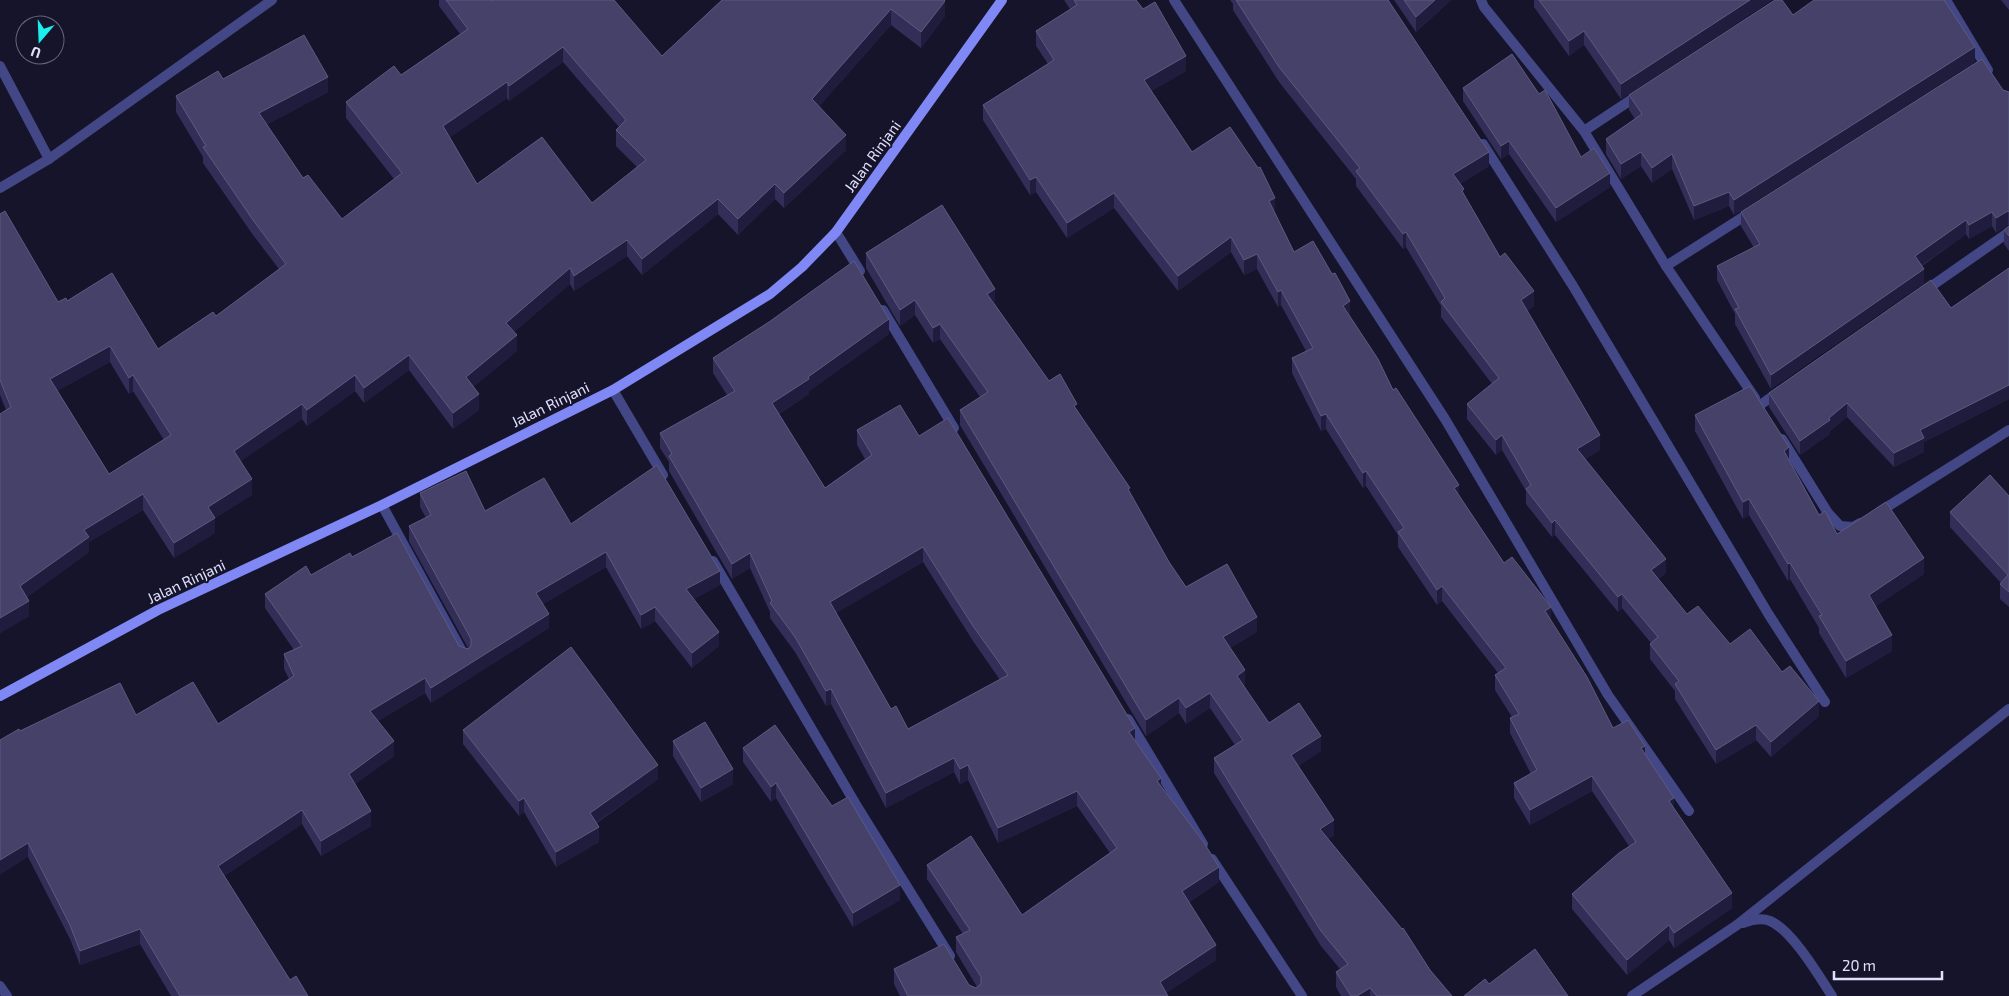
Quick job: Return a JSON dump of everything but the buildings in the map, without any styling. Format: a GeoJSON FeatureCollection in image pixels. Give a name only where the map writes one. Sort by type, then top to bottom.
{"type":"FeatureCollection","features":[{"type":"Feature","properties":{"kind":"street"},"geometry":{"type":"LineString","coordinates":[[0,188],[49,159],[272,0]]}},
{"type":"Feature","properties":{"kind":"street","name":"Jalan Rinjani"},"geometry":{"type":"LineString","coordinates":[[0,696],[158,610],[382,505],[613,390],[770,294],[802,267],[836,232],[1002,0]]}},
{"type":"Feature","properties":{"kind":"street"},"geometry":{"type":"LineString","coordinates":[[1174,0],[1441,412],[1608,695],[1689,811]]}},
{"type":"Feature","properties":{"kind":"street"},"geometry":{"type":"LineString","coordinates":[[1481,0],[1484,7],[1584,131],[1666,266],[1762,409],[1792,383]]}},
{"type":"Feature","properties":{"kind":"street"},"geometry":{"type":"LineString","coordinates":[[1946,0],[1980,66],[1994,78]]}},
{"type":"Feature","properties":{"kind":"street"},"geometry":{"type":"LineString","coordinates":[[0,66],[49,159]]}},
{"type":"Feature","properties":{"kind":"street"},"geometry":{"type":"LineString","coordinates":[[1584,131],[1648,89]]}},
{"type":"Feature","properties":{"kind":"street"},"geometry":{"type":"LineString","coordinates":[[1477,136],[1573,286],[1769,615],[1825,702]]}},
{"type":"Feature","properties":{"kind":"street"},"geometry":{"type":"LineString","coordinates":[[1666,266],[1758,207]]}},
{"type":"Feature","properties":{"kind":"street"},"geometry":{"type":"LineString","coordinates":[[836,232],[867,283]]}},
{"type":"Feature","properties":{"kind":"street"},"geometry":{"type":"LineString","coordinates":[[1912,299],[2009,232]]}},
{"type":"Feature","properties":{"kind":"street"},"geometry":{"type":"LineString","coordinates":[[877,300],[959,436]]}},
{"type":"Feature","properties":{"kind":"street"},"geometry":{"type":"LineString","coordinates":[[613,390],[668,484]]}},
{"type":"Feature","properties":{"kind":"street"},"geometry":{"type":"LineString","coordinates":[[1776,430],[1828,513],[1840,526],[1853,527],[2009,430]]}},
{"type":"Feature","properties":{"kind":"street"},"geometry":{"type":"LineString","coordinates":[[382,505],[466,657]]}},
{"type":"Feature","properties":{"kind":"street"},"geometry":{"type":"LineString","coordinates":[[708,552],[858,808],[955,963]]}},
{"type":"Feature","properties":{"kind":"street"},"geometry":{"type":"LineString","coordinates":[[1122,709],[1214,863],[1302,996]]}},
{"type":"Feature","properties":{"kind":"street"},"geometry":{"type":"LineString","coordinates":[[1632,996],[1737,925],[2009,709]]}},
{"type":"Feature","properties":{"kind":"street"},"geometry":{"type":"LineString","coordinates":[[1737,925],[1754,919],[1770,921],[1790,937],[1805,955],[1832,996]]}},
{"type":"Feature","properties":{"kind":"street"},"geometry":{"type":"LineString","coordinates":[[0,986],[7,996]]}}]}
